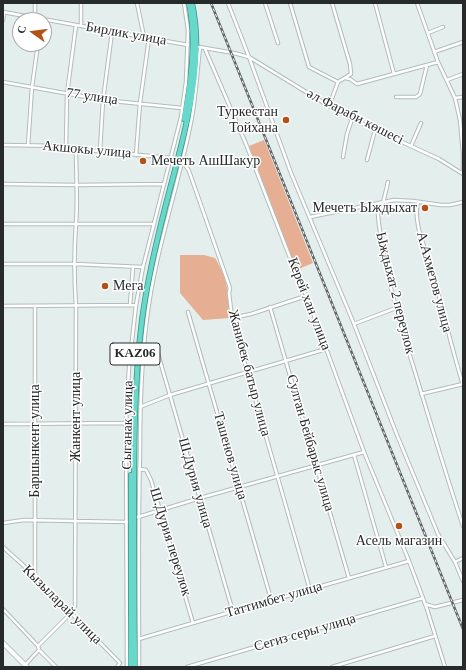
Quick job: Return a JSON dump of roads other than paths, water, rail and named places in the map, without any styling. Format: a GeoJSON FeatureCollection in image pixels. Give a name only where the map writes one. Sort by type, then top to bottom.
{"type":"FeatureCollection","features":[{"type":"Feature","properties":{"kind":"highway","name":"KАZ06"},"geometry":{"type":"LineString","coordinates":[[131,667],[131,426],[134,365],[139,318],[147,269],[184,121],[197,47],[189,3]]}},
{"type":"Feature","properties":{"kind":"highway","name":"KАZ06"},"geometry":{"type":"LineString","coordinates":[[135,667],[134,426],[137,365],[142,318],[150,269],[187,122],[192,95],[197,47],[196,20],[192,3]]}},
{"type":"Feature","properties":{"kind":"main road"},"geometry":{"type":"LineString","coordinates":[[3,643],[26,666]]}},
{"type":"Feature","properties":{"kind":"street"},"geometry":{"type":"LineString","coordinates":[[81,3],[81,26]]}},
{"type":"Feature","properties":{"kind":"street"},"geometry":{"type":"LineString","coordinates":[[137,3],[144,37]]}},
{"type":"Feature","properties":{"kind":"street","name":"Сыганак улица"},"geometry":{"type":"LineString","coordinates":[[127,667],[126,423],[129,367],[136,305],[143,267],[171,158],[186,82],[188,30],[184,3]]}},
{"type":"Feature","properties":{"kind":"street"},"geometry":{"type":"LineString","coordinates":[[228,3],[289,166],[354,324],[397,434],[435,527],[455,562],[463,580]]}},
{"type":"Feature","properties":{"kind":"street"},"geometry":{"type":"LineString","coordinates":[[265,3],[278,43]]}},
{"type":"Feature","properties":{"kind":"street"},"geometry":{"type":"LineString","coordinates":[[290,3],[309,67],[338,82]]}},
{"type":"Feature","properties":{"kind":"street"},"geometry":{"type":"LineString","coordinates":[[329,106],[338,82],[351,74],[350,64],[332,3]]}},
{"type":"Feature","properties":{"kind":"street"},"geometry":{"type":"LineString","coordinates":[[375,3],[394,74]]}},
{"type":"Feature","properties":{"kind":"street"},"geometry":{"type":"LineString","coordinates":[[417,3],[434,52],[455,98],[460,120],[463,174]]}},
{"type":"Feature","properties":{"kind":"street"},"geometry":{"type":"LineString","coordinates":[[3,12],[3,20]]}},
{"type":"Feature","properties":{"kind":"street","name":"Бирлик улица"},"geometry":{"type":"LineString","coordinates":[[52,22],[234,53],[249,57]]}},
{"type":"Feature","properties":{"kind":"street"},"geometry":{"type":"LineString","coordinates":[[66,146],[67,94],[76,25]]}},
{"type":"Feature","properties":{"kind":"street"},"geometry":{"type":"LineString","coordinates":[[428,33],[443,27]]}},
{"type":"Feature","properties":{"kind":"street"},"geometry":{"type":"LineString","coordinates":[[100,151],[112,32]]}},
{"type":"Feature","properties":{"kind":"street"},"geometry":{"type":"LineString","coordinates":[[136,154],[140,103],[149,38]]}},
{"type":"Feature","properties":{"kind":"street"},"geometry":{"type":"LineString","coordinates":[[434,52],[463,42]]}},
{"type":"Feature","properties":{"kind":"street"},"geometry":{"type":"LineString","coordinates":[[139,667],[138,517],[142,362],[151,290],[182,160],[195,96],[197,47]]}},
{"type":"Feature","properties":{"kind":"street","name":"Керей хан улица"},"geometry":{"type":"LineString","coordinates":[[205,49],[246,144],[306,296],[364,452],[409,561],[423,598],[445,667]]}},
{"type":"Feature","properties":{"kind":"street"},"geometry":{"type":"LineString","coordinates":[[28,145],[32,88],[37,52]]}},
{"type":"Feature","properties":{"kind":"street","name":"әл Фараби көшесі"},"geometry":{"type":"LineString","coordinates":[[249,57],[352,119],[439,159],[463,174]]}},
{"type":"Feature","properties":{"kind":"street"},"geometry":{"type":"LineString","coordinates":[[345,78],[350,79],[357,84],[438,62]]}},
{"type":"Feature","properties":{"kind":"street"},"geometry":{"type":"LineString","coordinates":[[396,97],[416,97],[420,94],[422,91],[427,65]]}},
{"type":"Feature","properties":{"kind":"street"},"geometry":{"type":"LineString","coordinates":[[447,80],[463,74]]}},
{"type":"Feature","properties":{"kind":"street","name":"77 улица"},"geometry":{"type":"LineString","coordinates":[[3,82],[104,100],[182,108]]}},
{"type":"Feature","properties":{"kind":"street"},"geometry":{"type":"LineString","coordinates":[[455,98],[463,97]]}},
{"type":"Feature","properties":{"kind":"street"},"geometry":{"type":"LineString","coordinates":[[343,156],[347,134],[352,119]]}},
{"type":"Feature","properties":{"kind":"street"},"geometry":{"type":"LineString","coordinates":[[411,146],[421,122]]}},
{"type":"Feature","properties":{"kind":"street"},"geometry":{"type":"LineString","coordinates":[[367,160],[375,130]]}},
{"type":"Feature","properties":{"kind":"street","name":"Акшокы улица"},"geometry":{"type":"LineString","coordinates":[[3,145],[66,146],[76,149],[171,158]]}},
{"type":"Feature","properties":{"kind":"street","name":"Жанкент улица"},"geometry":{"type":"LineString","coordinates":[[71,613],[75,606],[76,306],[74,287],[76,149]]}},
{"type":"Feature","properties":{"kind":"street","name":"Жанибек батыр улица"},"geometry":{"type":"LineString","coordinates":[[182,160],[188,170],[230,288],[229,293],[232,318],[310,590]]}},
{"type":"Feature","properties":{"kind":"street"},"geometry":{"type":"LineString","coordinates":[[383,202],[388,182]]}},
{"type":"Feature","properties":{"kind":"street"},"geometry":{"type":"LineString","coordinates":[[3,184],[164,184]]}},
{"type":"Feature","properties":{"kind":"street"},"geometry":{"type":"LineString","coordinates":[[310,217],[394,200],[441,205],[450,205],[463,202]]}},
{"type":"Feature","properties":{"kind":"street","name":"А.Ахметов улица"},"geometry":{"type":"LineString","coordinates":[[418,202],[416,208],[419,228],[463,384]]}},
{"type":"Feature","properties":{"kind":"street","name":"Ыждыхат 2 переулок"},"geometry":{"type":"LineString","coordinates":[[377,204],[378,229],[396,308],[421,394],[463,526]]}},
{"type":"Feature","properties":{"kind":"street"},"geometry":{"type":"LineString","coordinates":[[3,224],[153,224]]}},
{"type":"Feature","properties":{"kind":"street"},"geometry":{"type":"LineString","coordinates":[[3,264],[75,264],[143,267]]}},
{"type":"Feature","properties":{"kind":"street"},"geometry":{"type":"LineString","coordinates":[[130,305],[133,267]]}},
{"type":"Feature","properties":{"kind":"street"},"geometry":{"type":"LineString","coordinates":[[232,318],[270,308],[306,296]]}},
{"type":"Feature","properties":{"kind":"street"},"geometry":{"type":"LineString","coordinates":[[3,306],[136,305]]}},
{"type":"Feature","properties":{"kind":"street","name":"Баршынкент улица"},"geometry":{"type":"LineString","coordinates":[[34,576],[35,306]]}},
{"type":"Feature","properties":{"kind":"street","name":"Султан Бейбарыс улица"},"geometry":{"type":"LineString","coordinates":[[270,308],[349,578]]}},
{"type":"Feature","properties":{"kind":"street"},"geometry":{"type":"LineString","coordinates":[[354,324],[396,308]]}},
{"type":"Feature","properties":{"kind":"street","name":"Ташенов улица"},"geometry":{"type":"LineString","coordinates":[[188,312],[272,599]]}},
{"type":"Feature","properties":{"kind":"street"},"geometry":{"type":"LineString","coordinates":[[140,407],[170,394],[326,350]]}},
{"type":"Feature","properties":{"kind":"street","name":"Ш.Дурия улица"},"geometry":{"type":"LineString","coordinates":[[158,354],[233,612]]}},
{"type":"Feature","properties":{"kind":"street"},"geometry":{"type":"LineString","coordinates":[[421,394],[463,384]]}},
{"type":"Feature","properties":{"kind":"street"},"geometry":{"type":"LineString","coordinates":[[3,424],[126,423]]}},
{"type":"Feature","properties":{"kind":"street"},"geometry":{"type":"LineString","coordinates":[[138,517],[364,452]]}},
{"type":"Feature","properties":{"kind":"street"},"geometry":{"type":"LineString","coordinates":[[354,455],[386,567]]}},
{"type":"Feature","properties":{"kind":"street","name":"Ш.Дурия переулок"},"geometry":{"type":"LineString","coordinates":[[139,469],[146,470],[149,474],[193,622]]}},
{"type":"Feature","properties":{"kind":"street"},"geometry":{"type":"LineString","coordinates":[[3,523],[24,520],[126,522]]}},
{"type":"Feature","properties":{"kind":"street","name":"Кызыларай улица"},"geometry":{"type":"LineString","coordinates":[[3,547],[34,576],[120,663],[117,667]]}},
{"type":"Feature","properties":{"kind":"street"},"geometry":{"type":"LineString","coordinates":[[455,562],[463,558]]}},
{"type":"Feature","properties":{"kind":"street","name":"Таттимбет улица"},"geometry":{"type":"LineString","coordinates":[[139,639],[193,622],[233,612],[272,599],[310,590],[409,561]]}},
{"type":"Feature","properties":{"kind":"street","name":"Сегиз серы улица"},"geometry":{"type":"LineString","coordinates":[[187,667],[423,598]]}},
{"type":"Feature","properties":{"kind":"street"},"geometry":{"type":"LineString","coordinates":[[425,604],[434,607],[463,600]]}},
{"type":"Feature","properties":{"kind":"street"},"geometry":{"type":"LineString","coordinates":[[3,609],[56,667]]}},
{"type":"Feature","properties":{"kind":"street"},"geometry":{"type":"LineString","coordinates":[[26,666],[38,648],[71,613]]}},
{"type":"Feature","properties":{"kind":"street"},"geometry":{"type":"LineString","coordinates":[[332,667],[435,636]]}},
{"type":"Feature","properties":{"kind":"railway"},"geometry":{"type":"LineString","coordinates":[[211,3],[463,629]]}},
{"type":"Feature","properties":{"kind":"place","name":"Туркестан Тойхана"},"geometry":{"type":"Point","coordinates":[286,120]}},
{"type":"Feature","properties":{"kind":"place","name":"Мечеть АшШакур"},"geometry":{"type":"Point","coordinates":[143,161]}},
{"type":"Feature","properties":{"kind":"place","name":"Мечеть Ыждыхат"},"geometry":{"type":"Point","coordinates":[425,208]}},
{"type":"Feature","properties":{"kind":"place","name":"Мега"},"geometry":{"type":"Point","coordinates":[105,286]}},
{"type":"Feature","properties":{"kind":"place","name":"Асель магазин"},"geometry":{"type":"Point","coordinates":[399,526]}}]}
